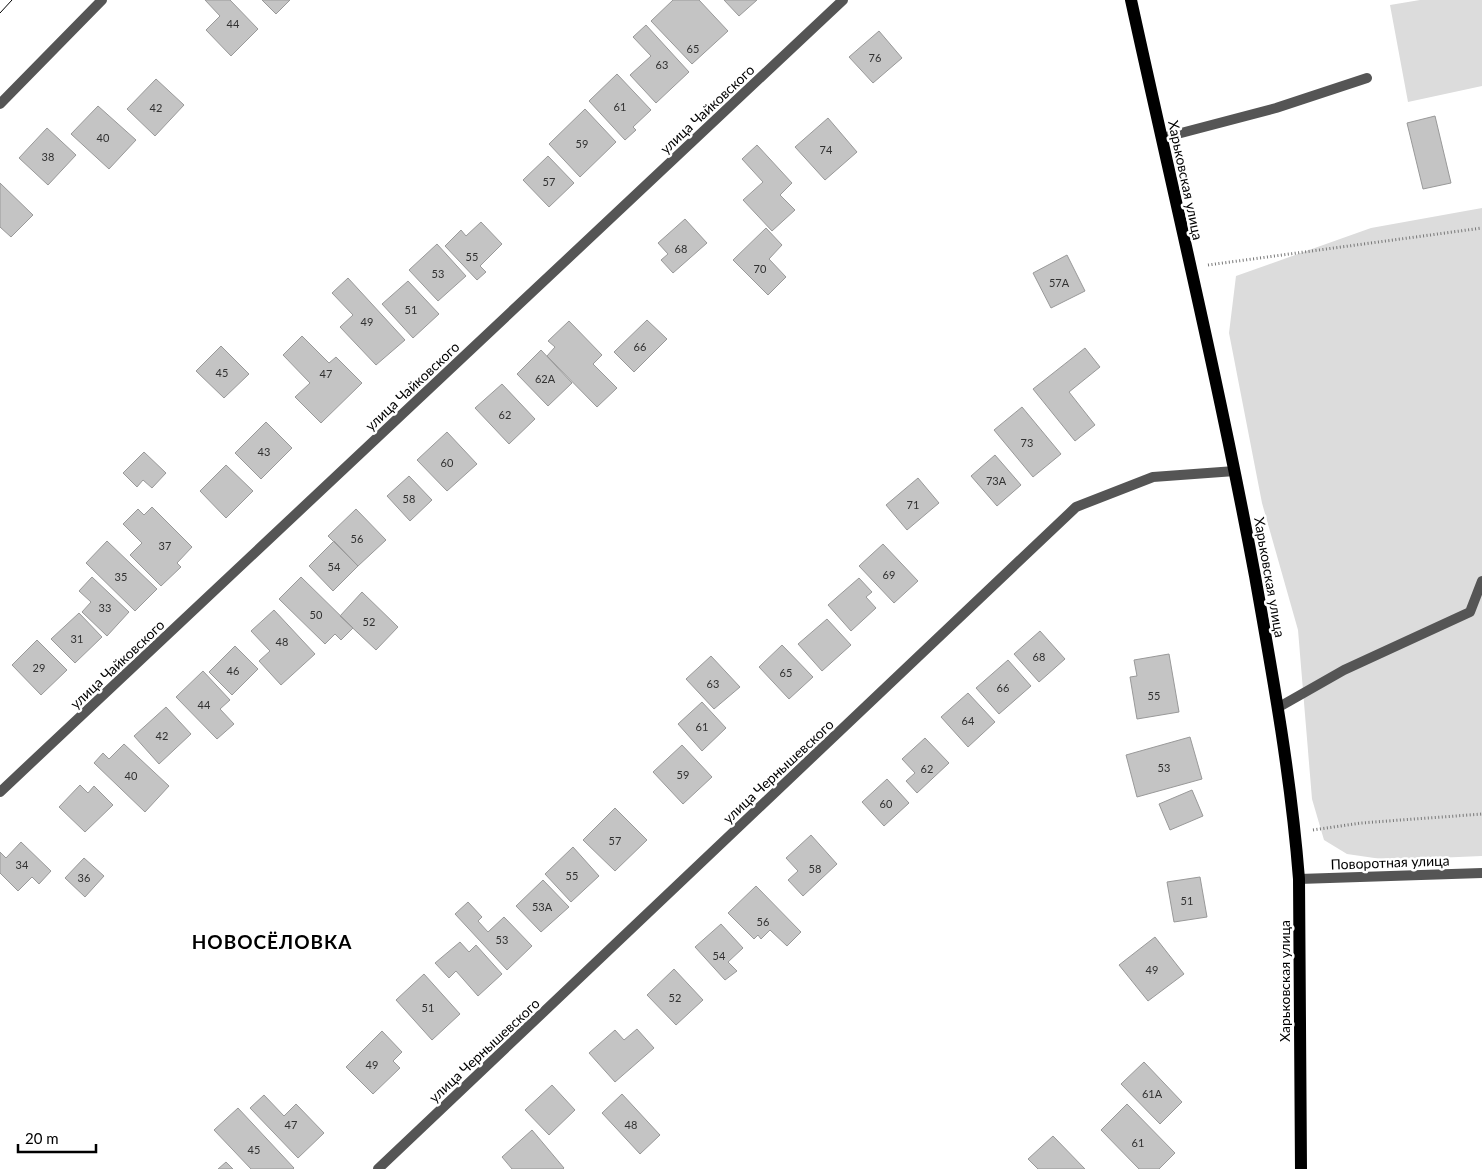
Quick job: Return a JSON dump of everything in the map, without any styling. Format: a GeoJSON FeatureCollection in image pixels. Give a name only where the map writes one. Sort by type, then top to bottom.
{"type":"FeatureCollection","features":[{"type":"Feature","properties":{"kind":"main road","name":"Харьковская улица"},"geometry":{"type":"LineString","coordinates":[[1131,0],[1235,471],[1279,707],[1299,879],[1301,1169]]}},
{"type":"Feature","properties":{"kind":"street"},"geometry":{"type":"LineString","coordinates":[[0,104],[102,0]]}},
{"type":"Feature","properties":{"kind":"street","name":"улица Чайковского"},"geometry":{"type":"LineString","coordinates":[[0,792],[843,0]]}},
{"type":"Feature","properties":{"kind":"street"},"geometry":{"type":"LineString","coordinates":[[1162,138],[1276,108],[1367,78]]}},
{"type":"Feature","properties":{"kind":"street","name":"улица Чернышевского"},"geometry":{"type":"LineString","coordinates":[[378,1169],[1076,507],[1152,477],[1235,471]]}},
{"type":"Feature","properties":{"kind":"street"},"geometry":{"type":"LineString","coordinates":[[1279,707],[1344,670],[1470,612],[1482,581]]}},
{"type":"Feature","properties":{"kind":"street","name":"Поворотная улица"},"geometry":{"type":"LineString","coordinates":[[1299,879],[1482,873]]}},
{"type":"Feature","properties":{"kind":"path"},"geometry":{"type":"LineString","coordinates":[[1190,267],[1482,228]]}},
{"type":"Feature","properties":{"kind":"path"},"geometry":{"type":"LineString","coordinates":[[1295,832],[1360,823],[1482,814]]}},
{"type":"Feature","properties":{"kind":"shaded area"},"geometry":{"type":"Polygon","coordinates":[[[1420,0],[1482,0],[1482,86],[1408,102],[1390,5],[1420,0]]]}},
{"type":"Feature","properties":{"kind":"shaded area"},"geometry":{"type":"Polygon","coordinates":[[[1482,208],[1482,856],[1388,860],[1347,854],[1324,840],[1312,799],[1298,630],[1262,503],[1229,333],[1236,276],[1371,228],[1482,208]]]}},
{"type":"Feature","properties":{"kind":"building"},"geometry":{"type":"Polygon","coordinates":[[[205,0],[230,0],[258,29],[231,56],[206,30],[220,16],[205,0]]]}},
{"type":"Feature","properties":{"kind":"building"},"geometry":{"type":"Polygon","coordinates":[[[262,0],[290,0],[276,14],[262,0]]]}},
{"type":"Feature","properties":{"kind":"building"},"geometry":{"type":"Polygon","coordinates":[[[673,0],[699,0],[728,31],[692,64],[651,21],[673,0]]]}},
{"type":"Feature","properties":{"kind":"building"},"geometry":{"type":"Polygon","coordinates":[[[724,0],[757,0],[739,16],[724,0]]]}},
{"type":"Feature","properties":{"kind":"building"},"geometry":{"type":"Polygon","coordinates":[[[646,25],[689,72],[656,103],[630,75],[651,56],[633,37],[646,25]]]}},
{"type":"Feature","properties":{"kind":"building"},"geometry":{"type":"Polygon","coordinates":[[[879,31],[902,58],[873,83],[849,57],[879,31]]]}},
{"type":"Feature","properties":{"kind":"building"},"geometry":{"type":"Polygon","coordinates":[[[617,74],[651,110],[633,127],[636,130],[625,140],[589,101],[617,74]]]}},
{"type":"Feature","properties":{"kind":"building"},"geometry":{"type":"Polygon","coordinates":[[[156,79],[184,105],[155,136],[127,109],[156,79]]]}},
{"type":"Feature","properties":{"kind":"building"},"geometry":{"type":"Polygon","coordinates":[[[98,106],[136,140],[109,169],[71,134],[98,106]]]}},
{"type":"Feature","properties":{"kind":"building"},"geometry":{"type":"Polygon","coordinates":[[[585,109],[616,142],[580,177],[549,144],[585,109]]]}},
{"type":"Feature","properties":{"kind":"building"},"geometry":{"type":"Polygon","coordinates":[[[1435,116],[1451,183],[1423,189],[1407,123],[1435,116]]]}},
{"type":"Feature","properties":{"kind":"building"},"geometry":{"type":"Polygon","coordinates":[[[828,118],[857,152],[825,180],[795,147],[828,118]]]}},
{"type":"Feature","properties":{"kind":"building"},"geometry":{"type":"Polygon","coordinates":[[[47,128],[76,155],[48,185],[19,158],[47,128]]]}},
{"type":"Feature","properties":{"kind":"building"},"geometry":{"type":"Polygon","coordinates":[[[757,145],[792,183],[780,195],[795,210],[772,231],[743,200],[763,182],[742,159],[757,145]]]}},
{"type":"Feature","properties":{"kind":"building"},"geometry":{"type":"Polygon","coordinates":[[[548,156],[574,183],[549,207],[523,180],[548,156]]]}},
{"type":"Feature","properties":{"kind":"building"},"geometry":{"type":"Polygon","coordinates":[[[0,183],[33,215],[11,237],[0,227],[0,183]]]}},
{"type":"Feature","properties":{"kind":"building"},"geometry":{"type":"Polygon","coordinates":[[[685,219],[707,243],[673,273],[661,260],[668,254],[658,243],[685,219]]]}},
{"type":"Feature","properties":{"kind":"building"},"geometry":{"type":"Polygon","coordinates":[[[481,222],[502,244],[480,266],[486,272],[477,280],[445,246],[461,230],[466,236],[481,222]]]}},
{"type":"Feature","properties":{"kind":"building"},"geometry":{"type":"Polygon","coordinates":[[[766,228],[782,245],[769,259],[786,277],[768,295],[733,260],[766,228]]]}},
{"type":"Feature","properties":{"kind":"building"},"geometry":{"type":"Polygon","coordinates":[[[437,244],[466,276],[438,301],[409,270],[437,244]]]}},
{"type":"Feature","properties":{"kind":"building"},"geometry":{"type":"Polygon","coordinates":[[[1067,255],[1085,291],[1051,308],[1033,273],[1067,255]]]}},
{"type":"Feature","properties":{"kind":"building"},"geometry":{"type":"Polygon","coordinates":[[[348,278],[405,340],[376,365],[340,327],[353,315],[332,293],[348,278]]]}},
{"type":"Feature","properties":{"kind":"building"},"geometry":{"type":"Polygon","coordinates":[[[408,281],[439,314],[413,338],[382,304],[408,281]]]}},
{"type":"Feature","properties":{"kind":"building"},"geometry":{"type":"Polygon","coordinates":[[[647,320],[667,339],[634,372],[614,352],[647,320]]]}},
{"type":"Feature","properties":{"kind":"building"},"geometry":{"type":"Polygon","coordinates":[[[569,321],[602,355],[593,364],[617,388],[597,407],[547,356],[555,347],[548,341],[569,321]]]}},
{"type":"Feature","properties":{"kind":"building"},"geometry":{"type":"Polygon","coordinates":[[[302,336],[329,363],[336,357],[362,383],[321,423],[295,397],[310,383],[283,355],[302,336]]]}},
{"type":"Feature","properties":{"kind":"building"},"geometry":{"type":"Polygon","coordinates":[[[221,346],[249,374],[224,398],[196,371],[221,346]]]}},
{"type":"Feature","properties":{"kind":"building"},"geometry":{"type":"Polygon","coordinates":[[[1085,348],[1100,367],[1069,392],[1095,425],[1075,441],[1033,389],[1085,348]]]}},
{"type":"Feature","properties":{"kind":"building"},"geometry":{"type":"Polygon","coordinates":[[[541,350],[572,383],[548,406],[517,374],[541,350]]]}},
{"type":"Feature","properties":{"kind":"building"},"geometry":{"type":"Polygon","coordinates":[[[502,384],[535,419],[509,444],[475,408],[502,384]]]}},
{"type":"Feature","properties":{"kind":"building"},"geometry":{"type":"Polygon","coordinates":[[[1022,407],[1061,454],[1033,477],[994,430],[1022,407]]]}},
{"type":"Feature","properties":{"kind":"building"},"geometry":{"type":"Polygon","coordinates":[[[266,422],[292,448],[261,479],[235,453],[266,422]]]}},
{"type":"Feature","properties":{"kind":"building"},"geometry":{"type":"Polygon","coordinates":[[[447,432],[477,464],[447,491],[417,460],[447,432]]]}},
{"type":"Feature","properties":{"kind":"building"},"geometry":{"type":"Polygon","coordinates":[[[144,452],[166,473],[152,488],[143,480],[137,487],[123,473],[144,452]]]}},
{"type":"Feature","properties":{"kind":"building"},"geometry":{"type":"Polygon","coordinates":[[[995,455],[1021,485],[997,506],[971,476],[995,455]]]}},
{"type":"Feature","properties":{"kind":"building"},"geometry":{"type":"Polygon","coordinates":[[[226,465],[253,491],[226,518],[200,491],[226,465]]]}},
{"type":"Feature","properties":{"kind":"building"},"geometry":{"type":"Polygon","coordinates":[[[409,476],[432,500],[410,521],[387,496],[409,476]]]}},
{"type":"Feature","properties":{"kind":"building"},"geometry":{"type":"Polygon","coordinates":[[[918,478],[939,503],[907,530],[886,505],[918,478]]]}},
{"type":"Feature","properties":{"kind":"building"},"geometry":{"type":"Polygon","coordinates":[[[152,507],[192,547],[177,563],[181,567],[161,586],[130,555],[142,543],[123,524],[138,509],[144,515],[152,507]]]}},
{"type":"Feature","properties":{"kind":"building"},"geometry":{"type":"Polygon","coordinates":[[[356,509],[386,540],[358,566],[328,536],[356,509]]]}},
{"type":"Feature","properties":{"kind":"building"},"geometry":{"type":"Polygon","coordinates":[[[107,541],[157,589],[135,611],[86,563],[107,541]]]}},
{"type":"Feature","properties":{"kind":"building"},"geometry":{"type":"Polygon","coordinates":[[[334,541],[358,566],[333,591],[309,566],[334,541]]]}},
{"type":"Feature","properties":{"kind":"building"},"geometry":{"type":"Polygon","coordinates":[[[883,544],[918,581],[894,603],[859,566],[883,544]]]}},
{"type":"Feature","properties":{"kind":"building"},"geometry":{"type":"Polygon","coordinates":[[[92,577],[129,612],[107,636],[82,612],[91,602],[79,591],[92,577]]]}},
{"type":"Feature","properties":{"kind":"building"},"geometry":{"type":"Polygon","coordinates":[[[301,577],[353,628],[341,640],[335,634],[325,644],[279,599],[301,577]]]}},
{"type":"Feature","properties":{"kind":"building"},"geometry":{"type":"Polygon","coordinates":[[[859,578],[872,592],[866,597],[876,608],[851,631],[828,605],[859,578]]]}},
{"type":"Feature","properties":{"kind":"building"},"geometry":{"type":"Polygon","coordinates":[[[362,592],[398,627],[376,650],[340,616],[362,592]]]}},
{"type":"Feature","properties":{"kind":"building"},"geometry":{"type":"Polygon","coordinates":[[[274,610],[315,654],[281,685],[259,661],[270,651],[251,631],[274,610]]]}},
{"type":"Feature","properties":{"kind":"building"},"geometry":{"type":"Polygon","coordinates":[[[79,613],[102,637],[75,663],[51,639],[79,613]]]}},
{"type":"Feature","properties":{"kind":"building"},"geometry":{"type":"Polygon","coordinates":[[[827,619],[851,645],[822,671],[798,644],[827,619]]]}},
{"type":"Feature","properties":{"kind":"building"},"geometry":{"type":"Polygon","coordinates":[[[1040,631],[1065,659],[1039,682],[1014,654],[1040,631]]]}},
{"type":"Feature","properties":{"kind":"building"},"geometry":{"type":"Polygon","coordinates":[[[37,640],[67,670],[41,695],[12,665],[37,640]]]}},
{"type":"Feature","properties":{"kind":"building"},"geometry":{"type":"Polygon","coordinates":[[[782,645],[813,677],[789,699],[759,667],[782,645]]]}},
{"type":"Feature","properties":{"kind":"building"},"geometry":{"type":"Polygon","coordinates":[[[235,646],[258,669],[232,695],[209,672],[235,646]]]}},
{"type":"Feature","properties":{"kind":"building"},"geometry":{"type":"Polygon","coordinates":[[[1169,654],[1179,712],[1137,719],[1130,677],[1137,676],[1134,660],[1169,654]]]}},
{"type":"Feature","properties":{"kind":"building"},"geometry":{"type":"Polygon","coordinates":[[[711,656],[740,687],[714,709],[686,679],[711,656]]]}},
{"type":"Feature","properties":{"kind":"building"},"geometry":{"type":"Polygon","coordinates":[[[1008,660],[1031,686],[999,714],[976,688],[1008,660]]]}},
{"type":"Feature","properties":{"kind":"building"},"geometry":{"type":"Polygon","coordinates":[[[203,671],[230,700],[220,709],[234,724],[217,739],[176,697],[203,671]]]}},
{"type":"Feature","properties":{"kind":"building"},"geometry":{"type":"Polygon","coordinates":[[[968,693],[995,722],[968,747],[941,717],[968,693]]]}},
{"type":"Feature","properties":{"kind":"building"},"geometry":{"type":"Polygon","coordinates":[[[702,702],[726,728],[702,751],[678,724],[702,702]]]}},
{"type":"Feature","properties":{"kind":"building"},"geometry":{"type":"Polygon","coordinates":[[[166,707],[191,734],[159,764],[134,736],[166,707]]]}},
{"type":"Feature","properties":{"kind":"building"},"geometry":{"type":"Polygon","coordinates":[[[1190,737],[1202,779],[1137,797],[1126,755],[1190,737]]]}},
{"type":"Feature","properties":{"kind":"building"},"geometry":{"type":"Polygon","coordinates":[[[925,738],[949,763],[917,793],[906,781],[915,773],[902,759],[925,738]]]}},
{"type":"Feature","properties":{"kind":"building"},"geometry":{"type":"Polygon","coordinates":[[[124,744],[169,786],[145,812],[94,763],[103,753],[109,759],[124,744]]]}},
{"type":"Feature","properties":{"kind":"building"},"geometry":{"type":"Polygon","coordinates":[[[682,745],[712,777],[683,804],[653,772],[682,745]]]}},
{"type":"Feature","properties":{"kind":"building"},"geometry":{"type":"Polygon","coordinates":[[[887,779],[909,803],[884,826],[862,802],[887,779]]]}},
{"type":"Feature","properties":{"kind":"building"},"geometry":{"type":"Polygon","coordinates":[[[80,785],[88,793],[94,786],[113,805],[85,832],[59,807],[80,785]]]}},
{"type":"Feature","properties":{"kind":"building"},"geometry":{"type":"Polygon","coordinates":[[[1192,790],[1203,816],[1170,830],[1159,804],[1192,790]]]}},
{"type":"Feature","properties":{"kind":"building"},"geometry":{"type":"Polygon","coordinates":[[[615,808],[647,840],[615,871],[583,840],[615,808]]]}},
{"type":"Feature","properties":{"kind":"building"},"geometry":{"type":"Polygon","coordinates":[[[811,835],[837,864],[803,896],[788,880],[798,871],[786,858],[811,835]]]}},
{"type":"Feature","properties":{"kind":"building"},"geometry":{"type":"Polygon","coordinates":[[[21,842],[51,871],[39,884],[32,877],[18,891],[0,873],[0,852],[6,858],[21,842]]]}},
{"type":"Feature","properties":{"kind":"building"},"geometry":{"type":"Polygon","coordinates":[[[573,847],[599,876],[571,902],[545,874],[573,847]]]}},
{"type":"Feature","properties":{"kind":"building"},"geometry":{"type":"Polygon","coordinates":[[[84,858],[104,876],[85,897],[65,878],[84,858]]]}},
{"type":"Feature","properties":{"kind":"building"},"geometry":{"type":"Polygon","coordinates":[[[1200,877],[1207,917],[1174,922],[1167,882],[1200,877]]]}},
{"type":"Feature","properties":{"kind":"building"},"geometry":{"type":"Polygon","coordinates":[[[543,880],[569,907],[541,932],[516,906],[543,880]]]}},
{"type":"Feature","properties":{"kind":"building"},"geometry":{"type":"Polygon","coordinates":[[[756,886],[801,932],[787,946],[770,930],[761,939],[758,935],[754,939],[728,913],[756,886]]]}},
{"type":"Feature","properties":{"kind":"building"},"geometry":{"type":"Polygon","coordinates":[[[468,902],[482,917],[478,921],[488,932],[504,917],[532,946],[507,970],[455,914],[468,902]]]}},
{"type":"Feature","properties":{"kind":"building"},"geometry":{"type":"Polygon","coordinates":[[[721,924],[743,948],[728,962],[737,971],[725,980],[695,947],[721,924]]]}},
{"type":"Feature","properties":{"kind":"building"},"geometry":{"type":"Polygon","coordinates":[[[1155,937],[1184,974],[1148,1001],[1119,965],[1155,937]]]}},
{"type":"Feature","properties":{"kind":"building"},"geometry":{"type":"Polygon","coordinates":[[[460,942],[469,952],[476,945],[502,974],[478,996],[456,971],[449,978],[435,963],[460,942]]]}},
{"type":"Feature","properties":{"kind":"building"},"geometry":{"type":"Polygon","coordinates":[[[674,969],[703,1000],[676,1025],[647,995],[674,969]]]}},
{"type":"Feature","properties":{"kind":"building"},"geometry":{"type":"Polygon","coordinates":[[[424,974],[460,1014],[432,1040],[396,1000],[424,974]]]}},
{"type":"Feature","properties":{"kind":"building"},"geometry":{"type":"Polygon","coordinates":[[[637,1029],[654,1048],[615,1082],[589,1053],[615,1030],[624,1040],[637,1029]]]}},
{"type":"Feature","properties":{"kind":"building"},"geometry":{"type":"Polygon","coordinates":[[[382,1031],[402,1052],[393,1061],[400,1068],[373,1094],[346,1067],[382,1031]]]}},
{"type":"Feature","properties":{"kind":"building"},"geometry":{"type":"Polygon","coordinates":[[[1144,1062],[1182,1102],[1160,1124],[1121,1084],[1144,1062]]]}},
{"type":"Feature","properties":{"kind":"building"},"geometry":{"type":"Polygon","coordinates":[[[552,1085],[575,1110],[549,1135],[525,1110],[552,1085]]]}},
{"type":"Feature","properties":{"kind":"building"},"geometry":{"type":"Polygon","coordinates":[[[622,1094],[660,1135],[640,1154],[602,1113],[622,1094]]]}},
{"type":"Feature","properties":{"kind":"building"},"geometry":{"type":"Polygon","coordinates":[[[264,1095],[284,1116],[296,1104],[324,1133],[298,1158],[250,1108],[264,1095]]]}},
{"type":"Feature","properties":{"kind":"building"},"geometry":{"type":"Polygon","coordinates":[[[1127,1104],[1175,1153],[1159,1169],[1139,1169],[1101,1130],[1127,1104]]]}},
{"type":"Feature","properties":{"kind":"building"},"geometry":{"type":"Polygon","coordinates":[[[238,1108],[293,1169],[251,1169],[214,1130],[238,1108]]]}},
{"type":"Feature","properties":{"kind":"building"},"geometry":{"type":"Polygon","coordinates":[[[532,1130],[563,1169],[512,1169],[502,1157],[532,1130]]]}},
{"type":"Feature","properties":{"kind":"building"},"geometry":{"type":"Polygon","coordinates":[[[1053,1136],[1085,1169],[1038,1169],[1028,1159],[1053,1136]]]}},
{"type":"Feature","properties":{"kind":"building"},"geometry":{"type":"Polygon","coordinates":[[[226,1162],[233,1169],[218,1169],[226,1162]]]}},
{"type":"Feature","properties":{"kind":"tram line"},"geometry":{"type":"LineString","coordinates":[[0,13],[12,0]]}},
{"type":"Feature","properties":{"kind":"district","name":"НОВОСЁЛОВКА"},"geometry":{"type":"Point","coordinates":[272,941]}}]}
